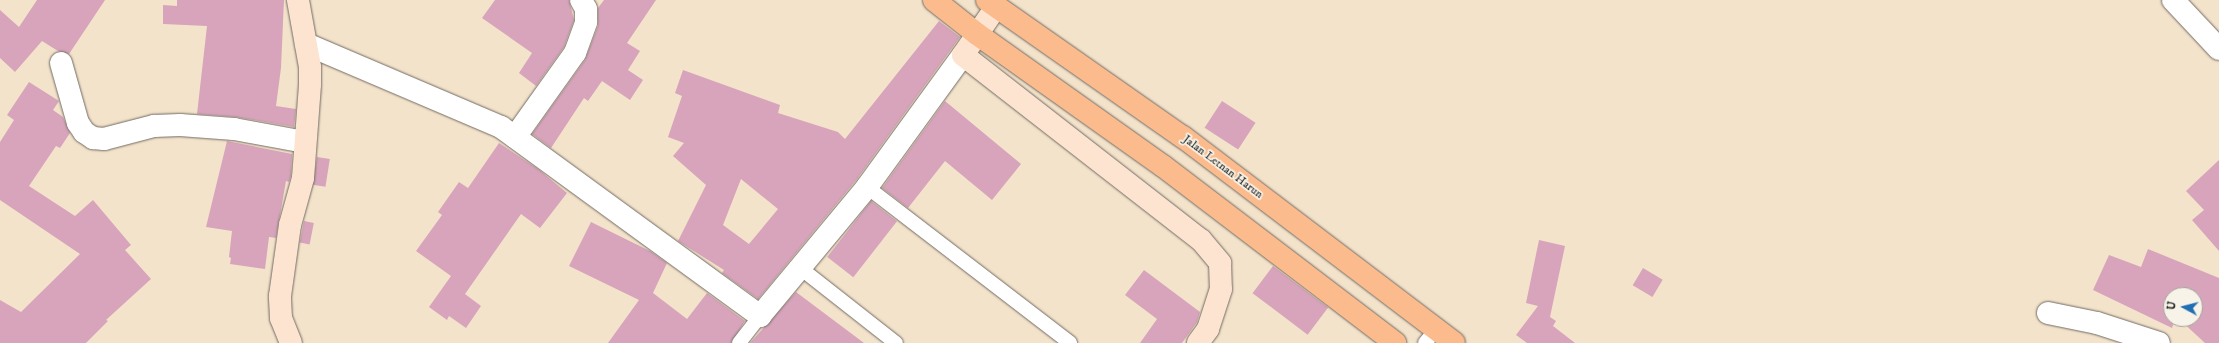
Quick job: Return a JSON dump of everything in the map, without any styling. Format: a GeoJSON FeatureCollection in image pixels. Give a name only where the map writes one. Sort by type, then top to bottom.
{"type":"FeatureCollection","features":[{"type":"Feature","properties":{"kind":"main road"},"geometry":{"type":"LineString","coordinates":[[934,0],[977,34],[1162,166],[1395,343]]}},
{"type":"Feature","properties":{"kind":"main road","name":"Jalan Letnan Harun"},"geometry":{"type":"LineString","coordinates":[[992,4],[1183,137],[1431,336],[1454,343]]}},
{"type":"Feature","properties":{"kind":"street"},"geometry":{"type":"LineString","coordinates":[[291,343],[281,318],[280,296],[290,225],[302,178],[310,84],[306,44],[298,0]]}},
{"type":"Feature","properties":{"kind":"street"},"geometry":{"type":"LineString","coordinates":[[515,136],[575,53],[586,22],[586,8],[581,0]]}},
{"type":"Feature","properties":{"kind":"street"},"geometry":{"type":"LineString","coordinates":[[2173,0],[2219,49]]}},
{"type":"Feature","properties":{"kind":"street"},"geometry":{"type":"LineString","coordinates":[[306,44],[487,119],[515,136],[760,316],[799,267],[867,187],[963,55],[977,34],[992,4]]}},
{"type":"Feature","properties":{"kind":"street"},"geometry":{"type":"LineString","coordinates":[[963,55],[1201,240],[1220,264],[1221,289],[1208,329],[1198,343]]}},
{"type":"Feature","properties":{"kind":"street"},"geometry":{"type":"LineString","coordinates":[[61,63],[78,123],[84,132],[93,138],[104,139],[154,126],[180,125],[234,130],[305,142]]}},
{"type":"Feature","properties":{"kind":"street"},"geometry":{"type":"LineString","coordinates":[[2048,313],[2097,323],[2159,343]]}},
{"type":"Feature","properties":{"kind":"lane"},"geometry":{"type":"LineString","coordinates":[[867,187],[1070,343]]}},
{"type":"Feature","properties":{"kind":"lane"},"geometry":{"type":"LineString","coordinates":[[799,267],[896,343]]}},
{"type":"Feature","properties":{"kind":"lane"},"geometry":{"type":"LineString","coordinates":[[739,343],[760,316]]}},
{"type":"Feature","properties":{"kind":"building"},"geometry":{"type":"Polygon","coordinates":[[[37,0],[105,0],[69,54],[58,51],[42,41],[15,72],[0,58],[0,10],[19,27],[37,0]]]}},
{"type":"Feature","properties":{"kind":"building"},"geometry":{"type":"Polygon","coordinates":[[[177,0],[284,0],[281,68],[276,106],[296,109],[294,127],[236,117],[197,114],[207,26],[163,24],[163,5],[177,6],[177,0]]]}},
{"type":"Feature","properties":{"kind":"building"},"geometry":{"type":"Polygon","coordinates":[[[495,0],[569,0],[574,20],[564,47],[536,86],[519,73],[532,53],[482,18],[495,0]]]}},
{"type":"Feature","properties":{"kind":"building"},"geometry":{"type":"Polygon","coordinates":[[[604,0],[656,0],[627,43],[640,51],[628,70],[643,80],[630,100],[602,81],[588,101],[584,98],[551,148],[532,134],[585,60],[598,26],[598,8],[604,0]]]}},
{"type":"Feature","properties":{"kind":"building"},"geometry":{"type":"Polygon","coordinates":[[[939,21],[960,37],[857,179],[758,299],[722,273],[724,270],[678,241],[706,185],[673,156],[684,143],[668,137],[682,96],[675,93],[683,70],[780,105],[778,113],[838,132],[845,139],[939,21]],[[741,179],[723,225],[749,244],[778,209],[741,179]]]}},
{"type":"Feature","properties":{"kind":"building"},"geometry":{"type":"Polygon","coordinates":[[[29,82],[59,101],[53,110],[63,117],[70,133],[60,148],[56,146],[29,186],[75,216],[93,200],[131,245],[125,250],[151,279],[106,320],[108,321],[86,343],[0,343],[0,300],[21,312],[80,254],[0,200],[0,142],[14,120],[7,115],[29,82]]]}},
{"type":"Feature","properties":{"kind":"building"},"geometry":{"type":"Polygon","coordinates":[[[945,101],[1021,164],[992,200],[945,161],[908,208],[882,188],[945,101]]]}},
{"type":"Feature","properties":{"kind":"building"},"geometry":{"type":"Polygon","coordinates":[[[1222,101],[1256,123],[1238,150],[1205,128],[1222,101]]]}},
{"type":"Feature","properties":{"kind":"building"},"geometry":{"type":"Polygon","coordinates":[[[227,141],[292,154],[291,176],[289,182],[286,181],[276,238],[269,237],[265,269],[230,264],[231,258],[229,257],[232,231],[206,227],[227,141]]]}},
{"type":"Feature","properties":{"kind":"building"},"geometry":{"type":"Polygon","coordinates":[[[499,143],[538,169],[567,193],[540,228],[521,214],[465,294],[481,306],[466,328],[449,316],[447,320],[429,307],[451,276],[416,251],[442,215],[438,212],[459,182],[468,188],[499,143]]]}},
{"type":"Feature","properties":{"kind":"building"},"geometry":{"type":"Polygon","coordinates":[[[317,157],[330,159],[325,187],[313,185],[317,157]]]}},
{"type":"Feature","properties":{"kind":"building"},"geometry":{"type":"Polygon","coordinates":[[[2219,160],[2219,251],[2192,220],[2204,210],[2186,191],[2219,160]]]}},
{"type":"Feature","properties":{"kind":"building"},"geometry":{"type":"Polygon","coordinates":[[[871,201],[897,221],[853,277],[827,257],[871,201]]]}},
{"type":"Feature","properties":{"kind":"building"},"geometry":{"type":"Polygon","coordinates":[[[304,221],[314,223],[310,245],[300,243],[304,221]]]}},
{"type":"Feature","properties":{"kind":"building"},"geometry":{"type":"Polygon","coordinates":[[[591,222],[650,251],[667,263],[653,293],[687,319],[707,293],[745,321],[731,343],[608,343],[639,300],[569,266],[591,222]]]}},
{"type":"Feature","properties":{"kind":"building"},"geometry":{"type":"Polygon","coordinates":[[[1539,240],[1565,246],[1550,317],[1556,321],[1553,326],[1575,343],[1527,343],[1516,335],[1538,306],[1526,303],[1539,240]]]}},
{"type":"Feature","properties":{"kind":"building"},"geometry":{"type":"Polygon","coordinates":[[[2148,249],[2219,278],[2219,343],[2205,343],[2188,327],[2203,327],[2203,287],[2163,287],[2163,324],[2093,290],[2109,255],[2141,267],[2148,249]]]}},
{"type":"Feature","properties":{"kind":"building"},"geometry":{"type":"Polygon","coordinates":[[[1273,266],[1328,308],[1308,335],[1253,293],[1273,266]]]}},
{"type":"Feature","properties":{"kind":"building"},"geometry":{"type":"Polygon","coordinates":[[[1643,268],[1663,280],[1652,297],[1633,285],[1643,268]]]}},
{"type":"Feature","properties":{"kind":"building"},"geometry":{"type":"Polygon","coordinates":[[[1144,270],[1200,312],[1197,322],[1182,343],[1140,343],[1157,319],[1125,295],[1144,270]]]}},
{"type":"Feature","properties":{"kind":"building"},"geometry":{"type":"Polygon","coordinates":[[[796,292],[864,343],[750,343],[796,292]]]}}]}
